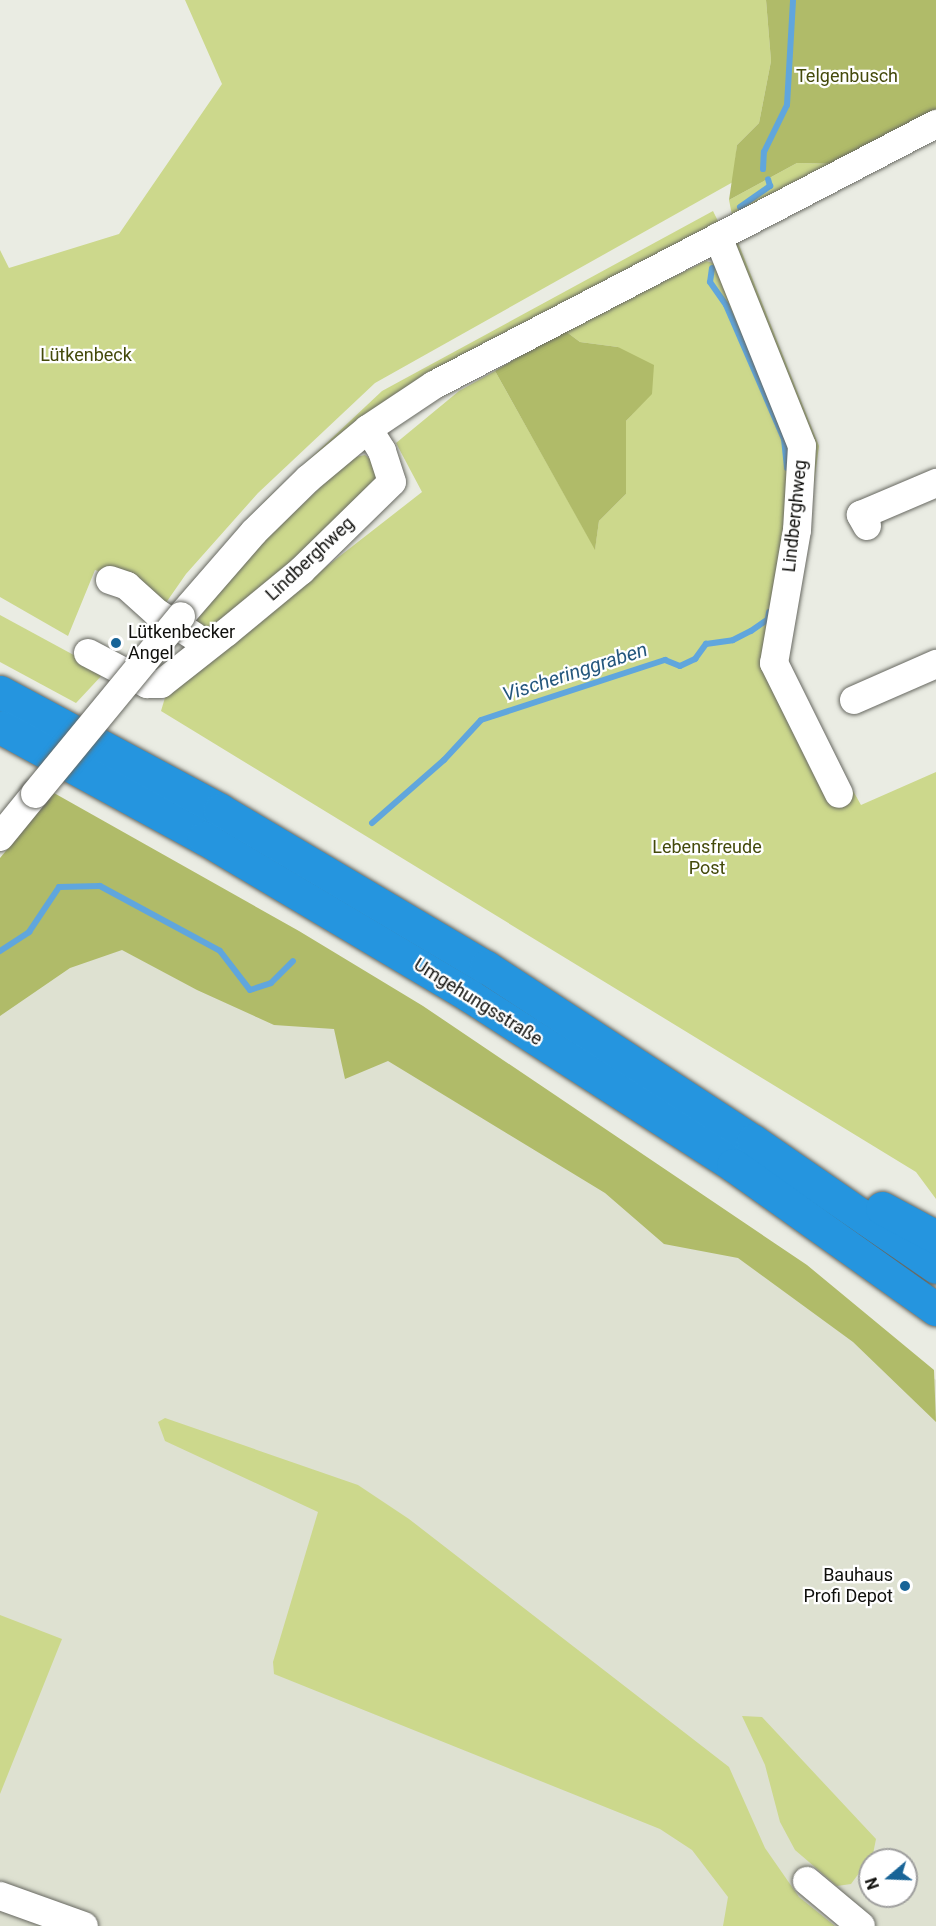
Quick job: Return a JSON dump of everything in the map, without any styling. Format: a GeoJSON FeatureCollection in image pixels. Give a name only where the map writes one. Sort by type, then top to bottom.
{"type":"FeatureCollection","features":[{"type":"Feature","properties":{"kind":"highway","name":"Umgehungsstraße"},"geometry":{"type":"LineString","coordinates":[[0,692],[220,810],[486,967],[753,1141],[936,1268]]}},
{"type":"Feature","properties":{"kind":"highway","name":"Umgehungsstraße"},"geometry":{"type":"LineString","coordinates":[[0,727],[204,838],[470,996],[733,1165],[936,1309]]}},
{"type":"Feature","properties":{"kind":"highway"},"geometry":{"type":"LineString","coordinates":[[753,1141],[936,1237]]}},
{"type":"Feature","properties":{"kind":"highway"},"geometry":{"type":"LineString","coordinates":[[872,1265],[936,1335]]}},
{"type":"Feature","properties":{"kind":"street"},"geometry":{"type":"LineString","coordinates":[[0,837],[181,616],[254,532],[308,479],[368,429],[492,352],[936,124]]}},
{"type":"Feature","properties":{"kind":"street","name":"Lindberghweg"},"geometry":{"type":"LineString","coordinates":[[718,237],[802,446],[797,530],[774,663],[839,794]]}},
{"type":"Feature","properties":{"kind":"street","name":"Lindberghweg"},"geometry":{"type":"LineString","coordinates":[[88,653],[147,684],[161,684],[301,571],[392,482],[382,451],[368,429]]}},
{"type":"Feature","properties":{"kind":"street"},"geometry":{"type":"LineString","coordinates":[[867,526],[861,515],[936,483]]}},
{"type":"Feature","properties":{"kind":"street"},"geometry":{"type":"LineString","coordinates":[[110,580],[127,586],[157,613],[208,645]]}},
{"type":"Feature","properties":{"kind":"street"},"geometry":{"type":"LineString","coordinates":[[854,700],[936,664]]}},
{"type":"Feature","properties":{"kind":"street"},"geometry":{"type":"LineString","coordinates":[[807,1881],[861,1926]]}},
{"type":"Feature","properties":{"kind":"street"},"geometry":{"type":"LineString","coordinates":[[0,1896],[84,1926]]}},
{"type":"Feature","properties":{"kind":"shaded area"},"geometry":{"type":"Polygon","coordinates":[[[55,841],[836,1305],[936,1380],[936,1926],[0,1926],[0,910],[55,841]]]}},
{"type":"Feature","properties":{"kind":"green space","name":"Lütkenbeck"},"geometry":{"type":"Polygon","coordinates":[[[185,0],[766,0],[771,61],[759,123],[737,145],[733,182],[375,383],[258,493],[186,574],[163,607],[132,583],[95,570],[68,636],[0,597],[0,250],[9,268],[119,234],[222,84],[185,0]]]}},
{"type":"Feature","properties":{"kind":"green space","name":"Telgenbusch"},"geometry":{"type":"Polygon","coordinates":[[[766,0],[936,0],[936,115],[840,164],[797,163],[729,200],[737,145],[759,123],[771,61],[766,0]]]}},
{"type":"Feature","properties":{"kind":"green space"},"geometry":{"type":"Polygon","coordinates":[[[797,163],[840,164],[732,215],[729,200],[797,163]]]}},
{"type":"Feature","properties":{"kind":"green space"},"geometry":{"type":"Polygon","coordinates":[[[713,211],[720,225],[478,351],[199,574],[267,499],[382,391],[713,211]]]}},
{"type":"Feature","properties":{"kind":"green space"},"geometry":{"type":"Polygon","coordinates":[[[737,240],[819,446],[811,506],[734,249],[737,240]]]}},
{"type":"Feature","properties":{"kind":"green space","name":"Lebensfreude Post"},"geometry":{"type":"Polygon","coordinates":[[[706,261],[721,265],[795,449],[788,675],[861,805],[936,772],[936,1199],[916,1172],[161,711],[167,691],[422,492],[396,443],[459,391],[495,371],[595,549],[599,521],[626,494],[626,421],[651,394],[618,347],[580,342],[564,330],[706,261]]]}},
{"type":"Feature","properties":{"kind":"green space"},"geometry":{"type":"Polygon","coordinates":[[[564,330],[580,342],[618,347],[654,365],[652,394],[626,421],[626,494],[599,521],[595,550],[495,371],[564,330]]]}},
{"type":"Feature","properties":{"kind":"green space"},"geometry":{"type":"Polygon","coordinates":[[[365,455],[377,465],[378,480],[369,497],[205,635],[189,629],[252,553],[351,458],[365,455]]]}},
{"type":"Feature","properties":{"kind":"green space"},"geometry":{"type":"Polygon","coordinates":[[[0,615],[105,672],[76,703],[0,662],[0,615]]]}},
{"type":"Feature","properties":{"kind":"green space"},"geometry":{"type":"Polygon","coordinates":[[[54,793],[299,931],[423,1006],[807,1265],[934,1370],[936,1422],[853,1342],[738,1258],[664,1244],[605,1193],[388,1061],[345,1079],[334,1029],[274,1025],[197,990],[122,950],[70,968],[0,1016],[0,858],[54,793]]]}},
{"type":"Feature","properties":{"kind":"green space"},"geometry":{"type":"Polygon","coordinates":[[[165,1418],[358,1485],[409,1519],[729,1767],[765,1848],[799,1897],[835,1926],[723,1926],[728,1897],[692,1850],[660,1829],[274,1674],[273,1662],[318,1512],[165,1441],[158,1422],[165,1418]]]}},
{"type":"Feature","properties":{"kind":"green space"},"geometry":{"type":"Polygon","coordinates":[[[0,1615],[62,1639],[0,1794],[0,1615]]]}},
{"type":"Feature","properties":{"kind":"green space"},"geometry":{"type":"Polygon","coordinates":[[[742,1716],[762,1717],[876,1839],[874,1848],[858,1848],[858,1874],[851,1884],[837,1886],[795,1850],[780,1822],[765,1765],[742,1716]]]}},
{"type":"Feature","properties":{"kind":"waterway","name":"Vischeringgraben"},"geometry":{"type":"LineString","coordinates":[[763,169],[764,152],[787,105],[793,0]]}},
{"type":"Feature","properties":{"kind":"waterway","name":"Vischeringgraben"},"geometry":{"type":"LineString","coordinates":[[740,207],[770,186],[768,179]]}},
{"type":"Feature","properties":{"kind":"waterway","name":"Vischeringgraben"},"geometry":{"type":"LineString","coordinates":[[712,268],[710,282],[726,305],[784,439],[787,468]]}},
{"type":"Feature","properties":{"kind":"waterway","name":"Vischeringgraben"},"geometry":{"type":"LineString","coordinates":[[372,823],[444,760],[481,720],[665,660],[680,666],[695,659],[706,644],[733,640],[751,631],[768,619],[769,612]]}},
{"type":"Feature","properties":{"kind":"waterway","name":"Vischeringgraben"},"geometry":{"type":"LineString","coordinates":[[0,951],[29,932],[59,887],[100,886],[220,951],[250,990],[271,983],[293,961]]}},
{"type":"Feature","properties":{"kind":"place","name":"Lütkenbecker Angel"},"geometry":{"type":"Point","coordinates":[116,643]}},
{"type":"Feature","properties":{"kind":"place","name":"Bauhaus Profi Depot"},"geometry":{"type":"Point","coordinates":[905,1586]}}]}
